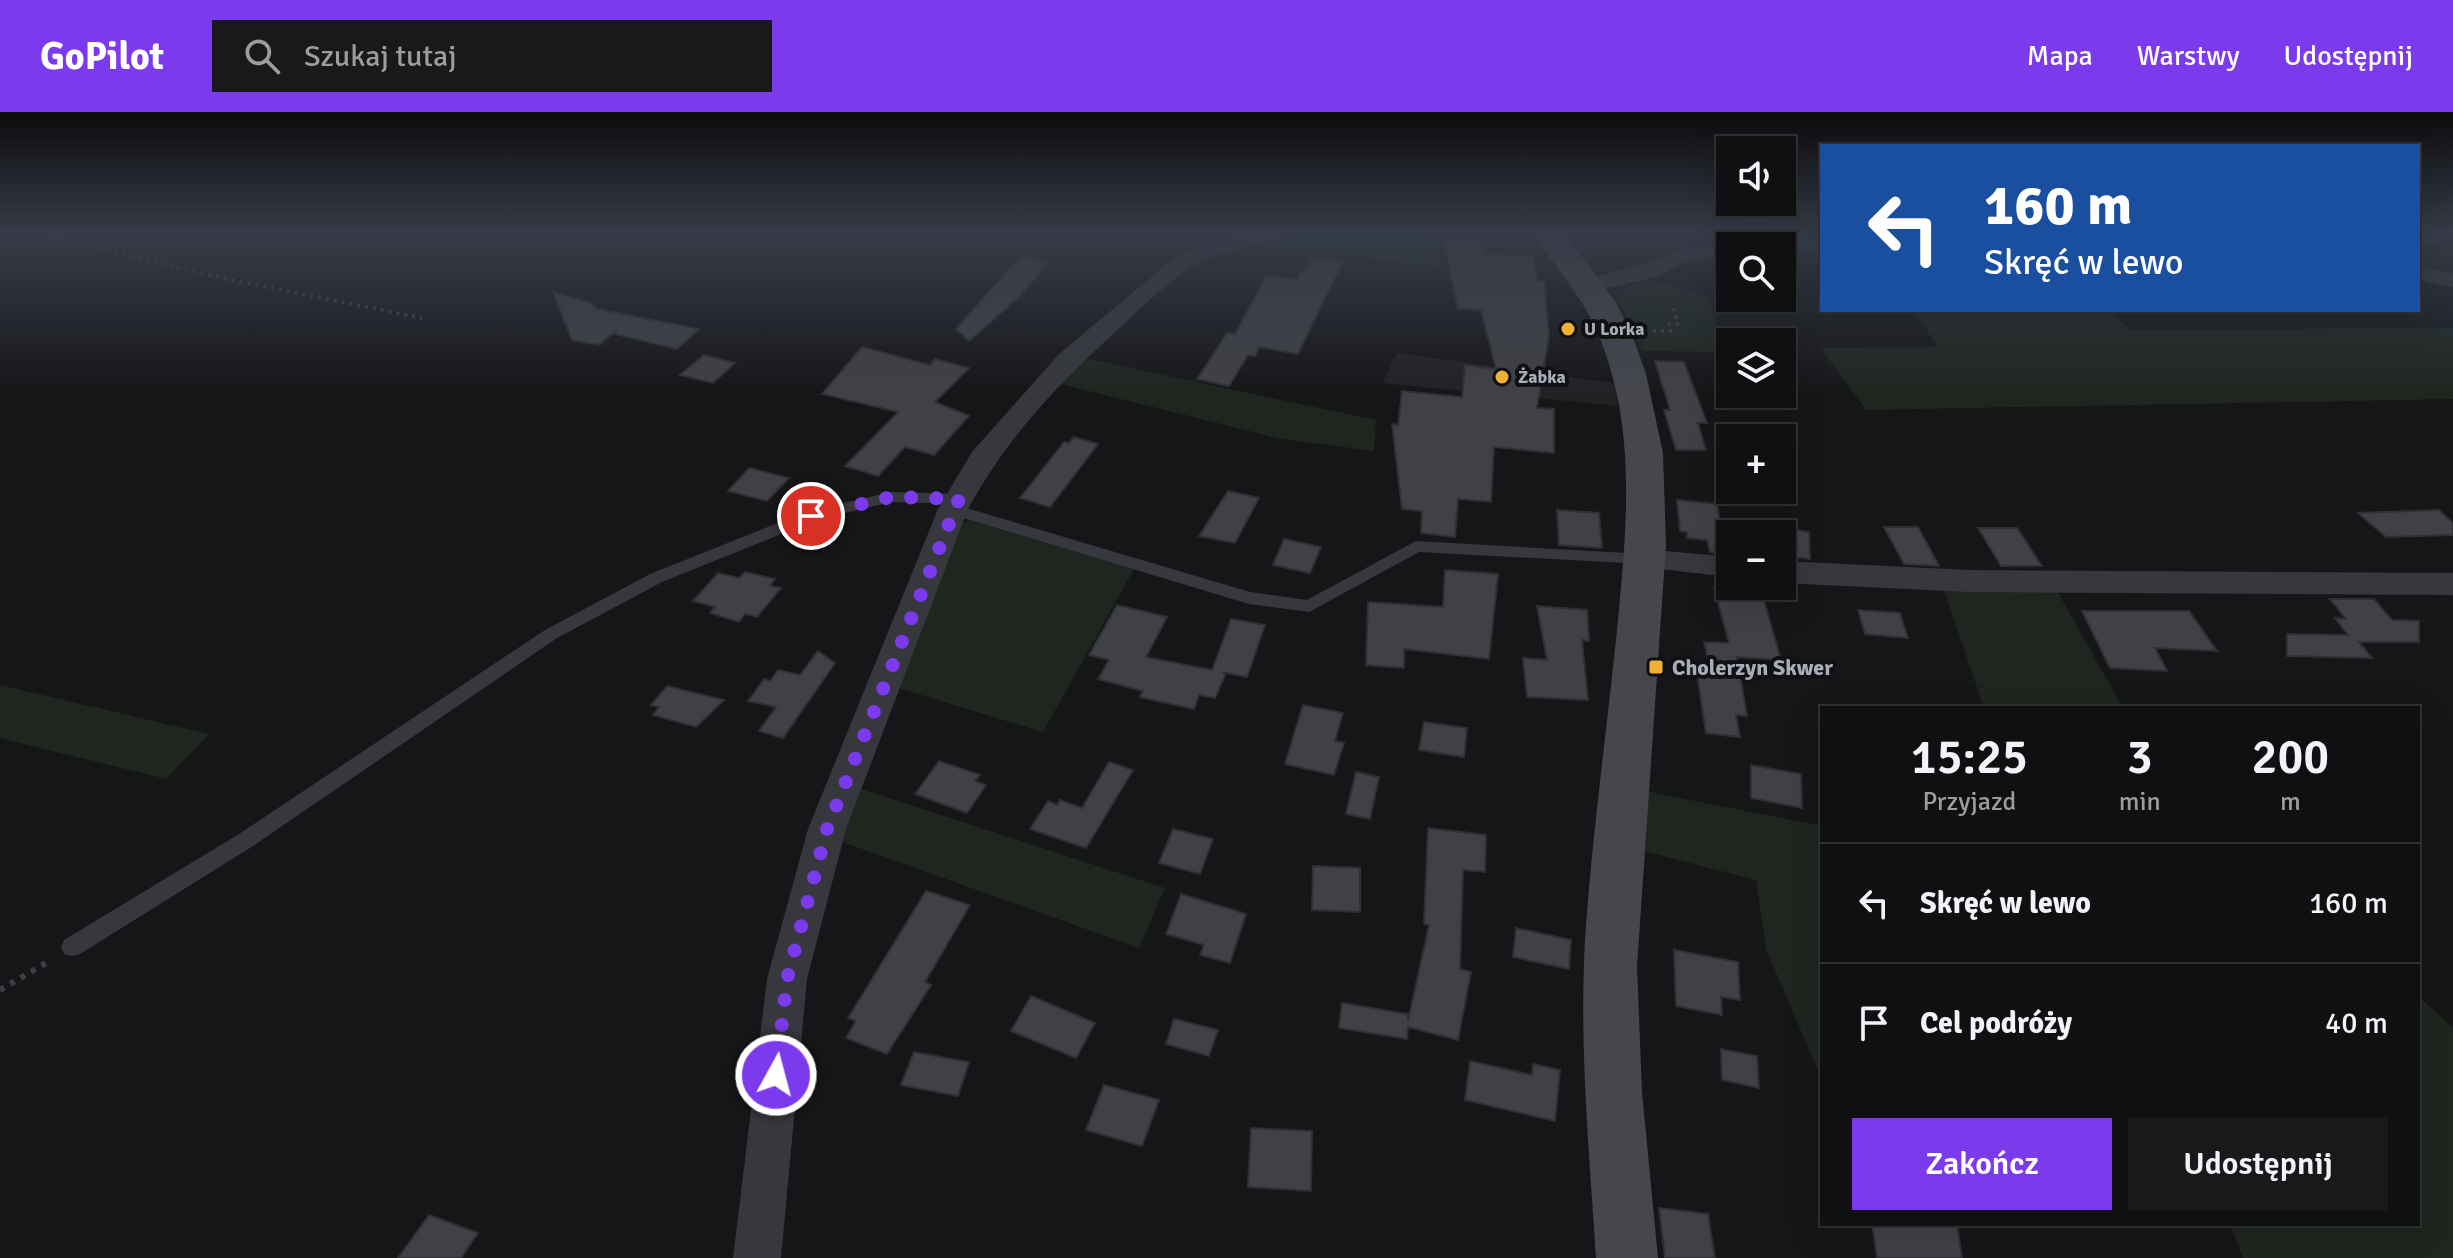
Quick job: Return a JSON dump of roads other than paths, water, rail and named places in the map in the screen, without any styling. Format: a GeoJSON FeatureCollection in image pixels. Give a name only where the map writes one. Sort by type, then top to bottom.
{"type":"FeatureCollection","features":[{"type":"Feature","properties":{"kind":"street"},"geometry":{"type":"LineString","coordinates":[[757,1258],[787,979],[827,829],[956,504],[982,458],[1010,422],[1068,360],[1148,288]]}},
{"type":"Feature","properties":{"kind":"street"},"geometry":{"type":"LineString","coordinates":[[1591,288],[1617,334],[1639,404],[1647,485],[1645,559],[1612,928],[1610,995],[1627,1258]]}},
{"type":"Feature","properties":{"kind":"street"},"geometry":{"type":"LineString","coordinates":[[1645,559],[1716,566]]}},
{"type":"Feature","properties":{"kind":"street"},"geometry":{"type":"LineString","coordinates":[[1796,573],[1970,581],[2453,584]]}},
{"type":"Feature","properties":{"kind":"lane"},"geometry":{"type":"LineString","coordinates":[[72,947],[246,840],[551,634],[656,578],[811,516],[891,497],[956,504],[1249,598],[1309,606],[1416,546],[1645,559]]}},
{"type":"Feature","properties":{"kind":"place","name":"U Lorka"},"geometry":{"type":"Point","coordinates":[1568,329]}},
{"type":"Feature","properties":{"kind":"place","name":"Żabka"},"geometry":{"type":"Point","coordinates":[1502,377]}},
{"type":"Feature","properties":{"kind":"place","name":"Cholerzyn Skwer"},"geometry":{"type":"Point","coordinates":[1656,667]}}]}
